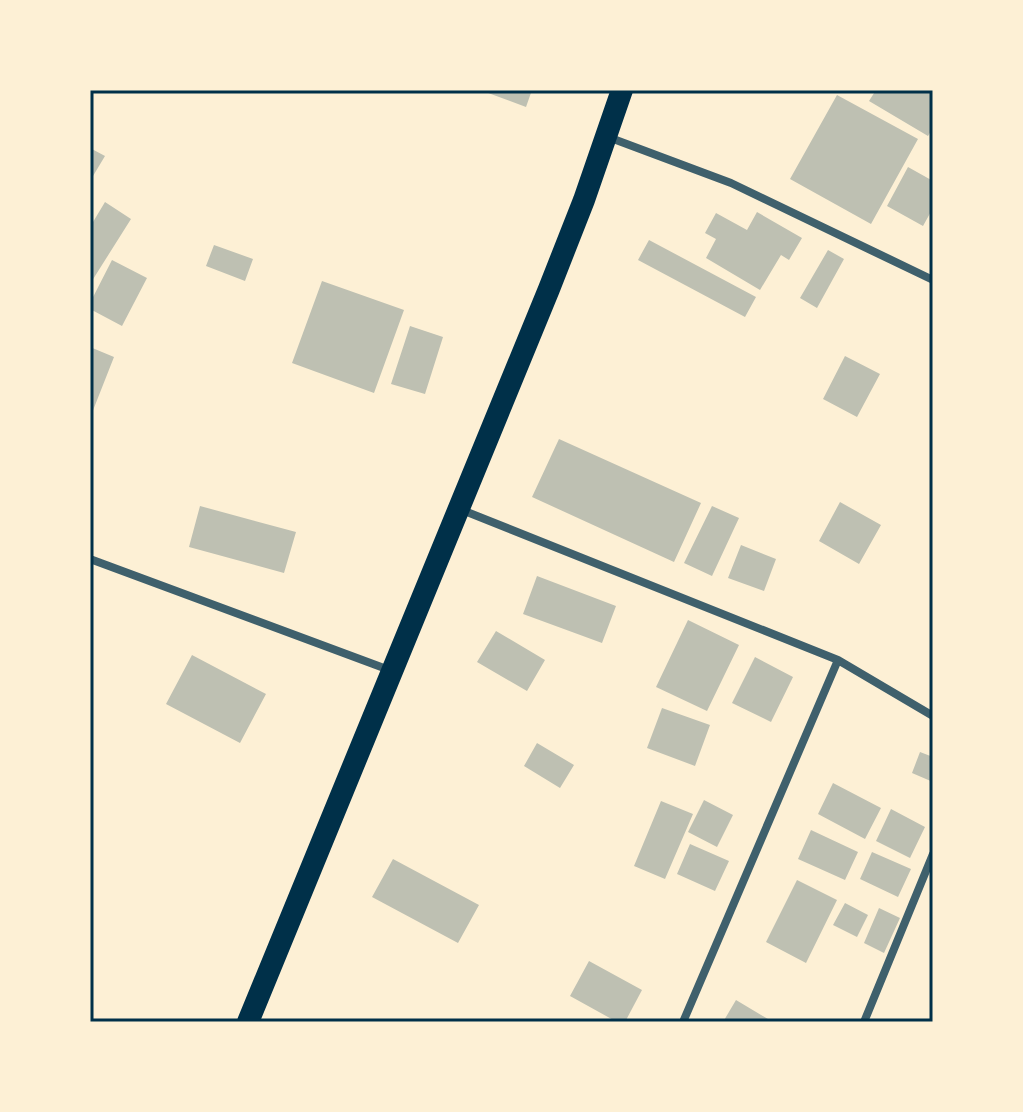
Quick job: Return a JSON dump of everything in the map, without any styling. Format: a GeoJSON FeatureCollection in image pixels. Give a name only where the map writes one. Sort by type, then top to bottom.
{"type":"FeatureCollection","features":[{"type":"Feature","properties":{"kind":"highway"},"geometry":{"type":"LineString","coordinates":[[248,1022],[544,302],[622,90]]}},
{"type":"Feature","properties":{"kind":"street"},"geometry":{"type":"LineString","coordinates":[[606,136],[731,183],[933,280]]}},
{"type":"Feature","properties":{"kind":"street"},"geometry":{"type":"LineString","coordinates":[[458,509],[838,660],[933,716]]}},
{"type":"Feature","properties":{"kind":"street"},"geometry":{"type":"LineString","coordinates":[[90,559],[393,671]]}},
{"type":"Feature","properties":{"kind":"street"},"geometry":{"type":"LineString","coordinates":[[683,1022],[838,660]]}},
{"type":"Feature","properties":{"kind":"street"},"geometry":{"type":"LineString","coordinates":[[864,1022],[933,854]]}},
{"type":"Feature","properties":{"kind":"building"},"geometry":{"type":"Polygon","coordinates":[[[480,90],[532,90],[526,107],[480,90]]]}},
{"type":"Feature","properties":{"kind":"building"},"geometry":{"type":"Polygon","coordinates":[[[876,90],[933,90],[933,128],[928,136],[869,101],[876,90]]]}},
{"type":"Feature","properties":{"kind":"building"},"geometry":{"type":"Polygon","coordinates":[[[837,95],[918,139],[871,224],[790,179],[837,95]]]}},
{"type":"Feature","properties":{"kind":"building"},"geometry":{"type":"Polygon","coordinates":[[[90,148],[105,156],[90,181],[90,148]]]}},
{"type":"Feature","properties":{"kind":"building"},"geometry":{"type":"Polygon","coordinates":[[[908,167],[933,181],[933,208],[923,226],[887,206],[908,167]]]}},
{"type":"Feature","properties":{"kind":"building"},"geometry":{"type":"Polygon","coordinates":[[[105,202],[131,219],[90,284],[90,227],[105,202]]]}},
{"type":"Feature","properties":{"kind":"building"},"geometry":{"type":"Polygon","coordinates":[[[757,212],[802,238],[789,260],[781,255],[760,290],[706,258],[716,239],[705,233],[716,213],[747,230],[757,212]]]}},
{"type":"Feature","properties":{"kind":"building"},"geometry":{"type":"Polygon","coordinates":[[[649,240],[756,297],[745,317],[638,260],[649,240]]]}},
{"type":"Feature","properties":{"kind":"building"},"geometry":{"type":"Polygon","coordinates":[[[214,245],[253,259],[245,281],[206,266],[214,245]]]}},
{"type":"Feature","properties":{"kind":"building"},"geometry":{"type":"Polygon","coordinates":[[[828,250],[844,259],[817,308],[800,298],[828,250]]]}},
{"type":"Feature","properties":{"kind":"building"},"geometry":{"type":"Polygon","coordinates":[[[112,260],[147,278],[122,326],[90,309],[90,303],[112,260]]]}},
{"type":"Feature","properties":{"kind":"building"},"geometry":{"type":"Polygon","coordinates":[[[322,281],[404,310],[374,393],[292,363],[322,281]]]}},
{"type":"Feature","properties":{"kind":"building"},"geometry":{"type":"Polygon","coordinates":[[[410,326],[443,337],[425,394],[391,384],[410,326]]]}},
{"type":"Feature","properties":{"kind":"building"},"geometry":{"type":"Polygon","coordinates":[[[90,347],[114,357],[90,418],[90,347]]]}},
{"type":"Feature","properties":{"kind":"building"},"geometry":{"type":"Polygon","coordinates":[[[845,356],[880,374],[857,417],[823,399],[845,356]]]}},
{"type":"Feature","properties":{"kind":"building"},"geometry":{"type":"Polygon","coordinates":[[[559,439],[701,503],[674,562],[532,497],[559,439]]]}},
{"type":"Feature","properties":{"kind":"building"},"geometry":{"type":"Polygon","coordinates":[[[840,502],[881,525],[859,564],[819,541],[840,502]]]}},
{"type":"Feature","properties":{"kind":"building"},"geometry":{"type":"Polygon","coordinates":[[[200,506],[296,532],[284,573],[189,547],[200,506]]]}},
{"type":"Feature","properties":{"kind":"building"},"geometry":{"type":"Polygon","coordinates":[[[712,506],[739,518],[712,576],[684,563],[712,506]]]}},
{"type":"Feature","properties":{"kind":"building"},"geometry":{"type":"Polygon","coordinates":[[[741,545],[776,559],[764,591],[728,578],[741,545]]]}},
{"type":"Feature","properties":{"kind":"building"},"geometry":{"type":"Polygon","coordinates":[[[537,576],[616,606],[602,643],[523,614],[537,576]]]}},
{"type":"Feature","properties":{"kind":"building"},"geometry":{"type":"Polygon","coordinates":[[[688,620],[739,645],[707,711],[656,687],[688,620]]]}},
{"type":"Feature","properties":{"kind":"building"},"geometry":{"type":"Polygon","coordinates":[[[496,631],[545,660],[527,691],[477,662],[496,631]]]}},
{"type":"Feature","properties":{"kind":"building"},"geometry":{"type":"Polygon","coordinates":[[[192,655],[266,694],[240,743],[166,704],[192,655]]]}},
{"type":"Feature","properties":{"kind":"building"},"geometry":{"type":"Polygon","coordinates":[[[755,657],[793,677],[771,722],[732,703],[755,657]]]}},
{"type":"Feature","properties":{"kind":"building"},"geometry":{"type":"Polygon","coordinates":[[[662,708],[710,725],[695,766],[647,748],[662,708]]]}},
{"type":"Feature","properties":{"kind":"building"},"geometry":{"type":"Polygon","coordinates":[[[537,743],[574,765],[560,788],[524,766],[537,743]]]}},
{"type":"Feature","properties":{"kind":"building"},"geometry":{"type":"Polygon","coordinates":[[[920,752],[933,757],[933,782],[912,773],[920,752]]]}},
{"type":"Feature","properties":{"kind":"building"},"geometry":{"type":"Polygon","coordinates":[[[833,783],[881,808],[865,839],[818,814],[833,783]]]}},
{"type":"Feature","properties":{"kind":"building"},"geometry":{"type":"Polygon","coordinates":[[[704,800],[733,815],[717,847],[688,832],[704,800]]]}},
{"type":"Feature","properties":{"kind":"building"},"geometry":{"type":"Polygon","coordinates":[[[661,801],[693,814],[665,879],[634,866],[661,801]]]}},
{"type":"Feature","properties":{"kind":"building"},"geometry":{"type":"Polygon","coordinates":[[[891,809],[925,827],[910,858],[876,841],[891,809]]]}},
{"type":"Feature","properties":{"kind":"building"},"geometry":{"type":"Polygon","coordinates":[[[811,830],[858,852],[845,880],[798,859],[811,830]]]}},
{"type":"Feature","properties":{"kind":"building"},"geometry":{"type":"Polygon","coordinates":[[[690,844],[729,861],[715,891],[677,874],[690,844]]]}},
{"type":"Feature","properties":{"kind":"building"},"geometry":{"type":"Polygon","coordinates":[[[872,852],[911,869],[898,897],[860,879],[872,852]]]}},
{"type":"Feature","properties":{"kind":"building"},"geometry":{"type":"Polygon","coordinates":[[[393,859],[479,905],[458,943],[372,897],[393,859]]]}},
{"type":"Feature","properties":{"kind":"building"},"geometry":{"type":"Polygon","coordinates":[[[797,880],[837,900],[806,963],[766,942],[797,880]]]}},
{"type":"Feature","properties":{"kind":"building"},"geometry":{"type":"Polygon","coordinates":[[[845,903],[868,915],[857,937],[833,925],[845,903]]]}},
{"type":"Feature","properties":{"kind":"building"},"geometry":{"type":"Polygon","coordinates":[[[879,908],[900,918],[884,953],[864,943],[879,908]]]}},
{"type":"Feature","properties":{"kind":"building"},"geometry":{"type":"Polygon","coordinates":[[[589,961],[642,990],[625,1022],[617,1022],[570,996],[589,961]]]}},
{"type":"Feature","properties":{"kind":"building"},"geometry":{"type":"Polygon","coordinates":[[[736,1000],[773,1022],[723,1022],[736,1000]]]}}]}
